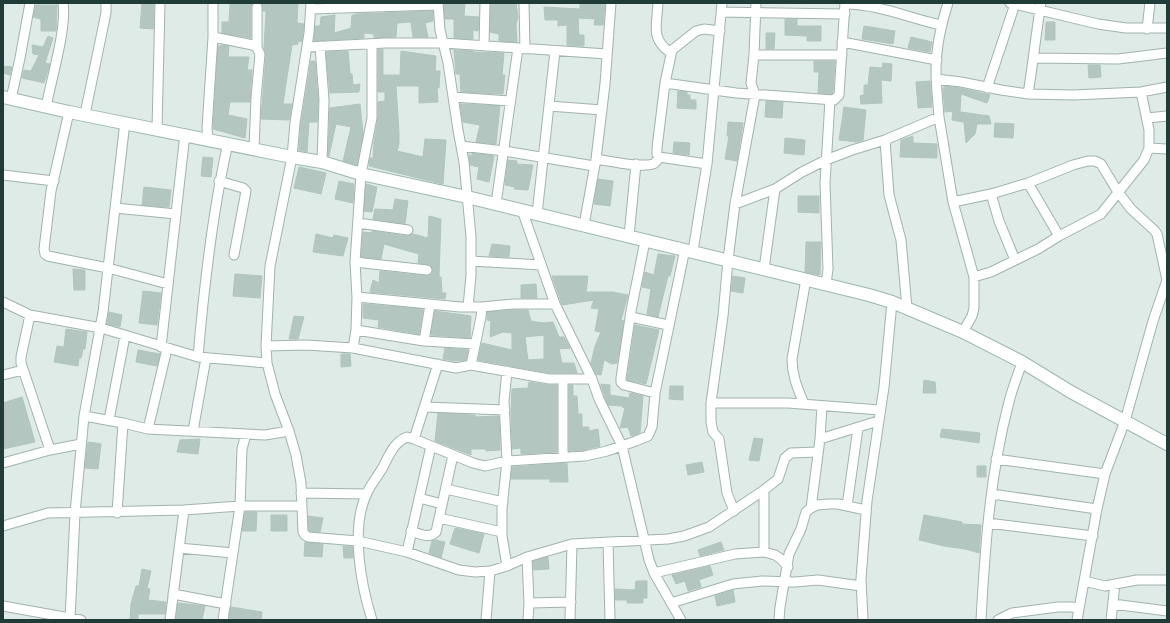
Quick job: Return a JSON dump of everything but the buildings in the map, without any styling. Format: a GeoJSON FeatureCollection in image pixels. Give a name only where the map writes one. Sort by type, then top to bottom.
{"type":"FeatureCollection","features":[{"type":"Feature","properties":{"kind":"street"},"geometry":{"type":"LineString","coordinates":[[30,3],[20,58],[7,98],[69,112],[322,162],[362,174],[467,197],[645,241],[689,250],[892,302],[963,332],[1022,362],[1071,392],[1167,444]]}},
{"type":"Feature","properties":{"kind":"street"},"geometry":{"type":"LineString","coordinates":[[46,107],[61,38],[64,10],[63,3]]}},
{"type":"Feature","properties":{"kind":"street"},"geometry":{"type":"LineString","coordinates":[[85,114],[106,13],[106,3]]}},
{"type":"Feature","properties":{"kind":"street"},"geometry":{"type":"LineString","coordinates":[[157,129],[160,3]]}},
{"type":"Feature","properties":{"kind":"street"},"geometry":{"type":"LineString","coordinates":[[208,139],[207,128],[213,37],[213,3]]}},
{"type":"Feature","properties":{"kind":"street"},"geometry":{"type":"LineString","coordinates":[[484,46],[485,3]]}},
{"type":"Feature","properties":{"kind":"street"},"geometry":{"type":"LineString","coordinates":[[496,204],[510,101],[521,49],[524,3]]}},
{"type":"Feature","properties":{"kind":"street"},"geometry":{"type":"LineString","coordinates":[[584,225],[595,163],[602,110],[611,3]]}},
{"type":"Feature","properties":{"kind":"street"},"geometry":{"type":"LineString","coordinates":[[658,3],[656,35],[664,48],[671,53]]}},
{"type":"Feature","properties":{"kind":"street"},"geometry":{"type":"LineString","coordinates":[[734,511],[727,493],[719,439],[713,432],[711,422],[711,403],[723,316],[735,204],[755,95],[751,82],[754,55],[756,3]]}},
{"type":"Feature","properties":{"kind":"street"},"geometry":{"type":"LineString","coordinates":[[948,3],[941,25],[936,79],[939,117],[953,202],[974,277],[973,312],[963,332]]}},
{"type":"Feature","properties":{"kind":"street"},"geometry":{"type":"LineString","coordinates":[[1147,29],[1150,3]]}},
{"type":"Feature","properties":{"kind":"street"},"geometry":{"type":"LineString","coordinates":[[468,307],[471,261],[467,197],[461,146],[448,63],[440,30],[438,4],[311,6],[307,47],[295,123],[292,157],[270,266],[266,346],[267,363],[275,394],[296,455],[301,493],[303,532],[305,535],[308,537],[358,541],[407,552],[459,570],[475,572],[490,571],[507,566],[527,557],[572,544],[684,536],[709,528],[778,479],[785,458],[788,455],[791,453],[817,452]]}},
{"type":"Feature","properties":{"kind":"street"},"geometry":{"type":"LineString","coordinates":[[665,83],[755,95],[834,100],[839,95],[845,4],[886,7],[941,25]]}},
{"type":"Feature","properties":{"kind":"street"},"geometry":{"type":"LineString","coordinates":[[987,88],[1012,4],[1041,6],[1098,24],[1147,29],[1167,28]]}},
{"type":"Feature","properties":{"kind":"street"},"geometry":{"type":"LineString","coordinates":[[1028,94],[1034,58],[1037,21],[1041,6]]}},
{"type":"Feature","properties":{"kind":"street"},"geometry":{"type":"LineString","coordinates":[[254,149],[256,98],[260,54],[257,48],[257,7]]}},
{"type":"Feature","properties":{"kind":"street"},"geometry":{"type":"LineString","coordinates":[[372,620],[366,601],[362,576],[358,541],[359,520],[366,494],[395,444],[407,437],[473,463],[485,466],[507,461],[585,456],[607,451],[648,436],[650,432],[655,393],[668,325],[689,250],[707,164],[722,7],[756,13],[845,14]]}},
{"type":"Feature","properties":{"kind":"street"},"geometry":{"type":"LineString","coordinates":[[659,157],[657,154],[657,148],[665,83],[671,53],[678,44],[696,31],[704,29],[720,30]]}},
{"type":"Feature","properties":{"kind":"street"},"geometry":{"type":"LineString","coordinates":[[213,37],[253,45],[257,48]]}},
{"type":"Feature","properties":{"kind":"street"},"geometry":{"type":"LineString","coordinates":[[842,42],[937,60]]}},
{"type":"Feature","properties":{"kind":"street"},"geometry":{"type":"LineString","coordinates":[[307,47],[443,43],[607,54]]}},
{"type":"Feature","properties":{"kind":"street"},"geometry":{"type":"LineString","coordinates":[[353,348],[356,330],[357,297],[355,262],[362,174],[372,126],[372,44]]}},
{"type":"Feature","properties":{"kind":"street"},"geometry":{"type":"LineString","coordinates":[[320,46],[324,100],[322,162]]}},
{"type":"Feature","properties":{"kind":"street"},"geometry":{"type":"LineString","coordinates":[[537,214],[555,51]]}},
{"type":"Feature","properties":{"kind":"street"},"geometry":{"type":"LineString","coordinates":[[1034,58],[1118,59],[1167,53]]}},
{"type":"Feature","properties":{"kind":"street"},"geometry":{"type":"LineString","coordinates":[[754,55],[842,56]]}},
{"type":"Feature","properties":{"kind":"street"},"geometry":{"type":"LineString","coordinates":[[936,79],[1028,94],[1141,92],[1167,87]]}},
{"type":"Feature","properties":{"kind":"street"},"geometry":{"type":"LineString","coordinates":[[974,277],[992,272],[1038,249],[1101,214],[1144,160],[1149,148],[1149,130],[1141,92]]}},
{"type":"Feature","properties":{"kind":"street"},"geometry":{"type":"LineString","coordinates":[[453,97],[510,101]]}},
{"type":"Feature","properties":{"kind":"street"},"geometry":{"type":"LineString","coordinates":[[826,284],[828,270],[826,160],[830,100]]}},
{"type":"Feature","properties":{"kind":"street"},"geometry":{"type":"LineString","coordinates":[[548,106],[602,110]]}},
{"type":"Feature","properties":{"kind":"street"},"geometry":{"type":"LineString","coordinates":[[69,112],[45,232],[45,254],[48,256],[108,268],[168,284]]}},
{"type":"Feature","properties":{"kind":"street"},"geometry":{"type":"LineString","coordinates":[[1147,118],[1167,116]]}},
{"type":"Feature","properties":{"kind":"street"},"geometry":{"type":"LineString","coordinates":[[735,204],[775,189],[802,172],[826,160],[885,140],[939,117]]}},
{"type":"Feature","properties":{"kind":"street"},"geometry":{"type":"LineString","coordinates":[[70,619],[75,513],[84,416],[101,328],[125,122]]}},
{"type":"Feature","properties":{"kind":"street"},"geometry":{"type":"LineString","coordinates":[[148,429],[164,348],[168,284],[185,134]]}},
{"type":"Feature","properties":{"kind":"street"},"geometry":{"type":"LineString","coordinates":[[885,140],[889,195],[901,240],[907,308]]}},
{"type":"Feature","properties":{"kind":"street"},"geometry":{"type":"LineString","coordinates":[[192,432],[202,358],[203,293],[219,181],[228,143]]}},
{"type":"Feature","properties":{"kind":"street"},"geometry":{"type":"LineString","coordinates":[[461,146],[504,151],[543,158],[595,163],[651,164],[655,163],[659,157]]}},
{"type":"Feature","properties":{"kind":"street"},"geometry":{"type":"LineString","coordinates":[[1149,148],[1167,149]]}},
{"type":"Feature","properties":{"kind":"street"},"geometry":{"type":"LineString","coordinates":[[659,157],[707,164]]}},
{"type":"Feature","properties":{"kind":"street"},"geometry":{"type":"LineString","coordinates":[[953,202],[991,194],[1028,183],[1088,160],[1095,161],[1101,164],[1118,192],[1131,209],[1157,234],[1166,280],[1149,334],[1125,421],[1105,474],[1097,509],[1077,620]]}},
{"type":"Feature","properties":{"kind":"street"},"geometry":{"type":"LineString","coordinates":[[629,236],[636,164]]}},
{"type":"Feature","properties":{"kind":"street"},"geometry":{"type":"LineString","coordinates":[[3,175],[54,181]]}},
{"type":"Feature","properties":{"kind":"street"},"geometry":{"type":"LineString","coordinates":[[219,181],[246,190],[234,256]]}},
{"type":"Feature","properties":{"kind":"street"},"geometry":{"type":"LineString","coordinates":[[1028,183],[1059,236]]}},
{"type":"Feature","properties":{"kind":"street"},"geometry":{"type":"LineString","coordinates":[[764,269],[775,189]]}},
{"type":"Feature","properties":{"kind":"street"},"geometry":{"type":"LineString","coordinates":[[991,194],[999,221],[1015,260]]}},
{"type":"Feature","properties":{"kind":"street"},"geometry":{"type":"LineString","coordinates":[[115,208],[176,214]]}},
{"type":"Feature","properties":{"kind":"street"},"geometry":{"type":"LineString","coordinates":[[522,210],[555,304],[592,379],[599,399],[622,446],[638,508],[644,540],[654,572],[681,620]]}},
{"type":"Feature","properties":{"kind":"street"},"geometry":{"type":"LineString","coordinates":[[358,223],[408,230]]}},
{"type":"Feature","properties":{"kind":"street"},"geometry":{"type":"LineString","coordinates":[[645,241],[630,317],[621,382],[624,385],[655,393]]}},
{"type":"Feature","properties":{"kind":"street"},"geometry":{"type":"LineString","coordinates":[[471,261],[541,265]]}},
{"type":"Feature","properties":{"kind":"street"},"geometry":{"type":"LineString","coordinates":[[355,262],[427,270]]}},
{"type":"Feature","properties":{"kind":"street"},"geometry":{"type":"LineString","coordinates":[[804,404],[796,385],[792,370],[792,359],[806,279]]}},
{"type":"Feature","properties":{"kind":"street"},"geometry":{"type":"LineString","coordinates":[[357,297],[430,305],[468,307],[513,304],[555,304]]}},
{"type":"Feature","properties":{"kind":"street"},"geometry":{"type":"LineString","coordinates":[[3,302],[30,315],[101,328],[164,348],[202,358],[267,363]]}},
{"type":"Feature","properties":{"kind":"street"},"geometry":{"type":"LineString","coordinates":[[863,620],[861,586],[866,510],[884,387],[892,302]]}},
{"type":"Feature","properties":{"kind":"street"},"geometry":{"type":"LineString","coordinates":[[424,341],[430,305]]}},
{"type":"Feature","properties":{"kind":"street"},"geometry":{"type":"LineString","coordinates":[[471,365],[482,307]]}},
{"type":"Feature","properties":{"kind":"street"},"geometry":{"type":"LineString","coordinates":[[30,315],[21,357],[22,370],[50,450]]}},
{"type":"Feature","properties":{"kind":"street"},"geometry":{"type":"LineString","coordinates":[[630,317],[668,325]]}},
{"type":"Feature","properties":{"kind":"street"},"geometry":{"type":"LineString","coordinates":[[356,330],[424,341],[475,344]]}},
{"type":"Feature","properties":{"kind":"street"},"geometry":{"type":"LineString","coordinates":[[109,420],[125,336]]}},
{"type":"Feature","properties":{"kind":"street"},"geometry":{"type":"LineString","coordinates":[[266,346],[306,345],[353,348],[456,368],[471,365],[540,378],[563,380],[592,379]]}},
{"type":"Feature","properties":{"kind":"street"},"geometry":{"type":"LineString","coordinates":[[982,620],[988,523],[996,460],[1009,402],[1022,362]]}},
{"type":"Feature","properties":{"kind":"street"},"geometry":{"type":"LineString","coordinates":[[414,439],[438,364]]}},
{"type":"Feature","properties":{"kind":"street"},"geometry":{"type":"LineString","coordinates":[[3,375],[22,370]]}},
{"type":"Feature","properties":{"kind":"street"},"geometry":{"type":"LineString","coordinates":[[507,371],[505,386],[507,461],[502,502],[502,532],[507,566]]}},
{"type":"Feature","properties":{"kind":"street"},"geometry":{"type":"LineString","coordinates":[[563,380],[563,457]]}},
{"type":"Feature","properties":{"kind":"street"},"geometry":{"type":"LineString","coordinates":[[711,403],[804,404],[880,410]]}},
{"type":"Feature","properties":{"kind":"street"},"geometry":{"type":"LineString","coordinates":[[811,508],[817,452],[820,439],[822,406]]}},
{"type":"Feature","properties":{"kind":"street"},"geometry":{"type":"LineString","coordinates":[[425,407],[505,410]]}},
{"type":"Feature","properties":{"kind":"street"},"geometry":{"type":"LineString","coordinates":[[84,416],[148,429],[264,435],[289,432]]}},
{"type":"Feature","properties":{"kind":"street"},"geometry":{"type":"LineString","coordinates":[[820,439],[878,421]]}},
{"type":"Feature","properties":{"kind":"street"},"geometry":{"type":"LineString","coordinates":[[117,513],[123,423]]}},
{"type":"Feature","properties":{"kind":"street"},"geometry":{"type":"LineString","coordinates":[[847,506],[858,428]]}},
{"type":"Feature","properties":{"kind":"street"},"geometry":{"type":"LineString","coordinates":[[223,620],[240,506],[242,449],[246,434]]}},
{"type":"Feature","properties":{"kind":"street"},"geometry":{"type":"LineString","coordinates":[[3,463],[50,450],[82,444]]}},
{"type":"Feature","properties":{"kind":"street"},"geometry":{"type":"LineString","coordinates":[[407,552],[431,446]]}},
{"type":"Feature","properties":{"kind":"street"},"geometry":{"type":"LineString","coordinates":[[412,531],[429,536],[436,532],[453,455]]}},
{"type":"Feature","properties":{"kind":"street"},"geometry":{"type":"LineString","coordinates":[[996,460],[1105,474]]}},
{"type":"Feature","properties":{"kind":"street"},"geometry":{"type":"LineString","coordinates":[[446,489],[502,502]]}},
{"type":"Feature","properties":{"kind":"street"},"geometry":{"type":"LineString","coordinates":[[764,490],[764,552]]}},
{"type":"Feature","properties":{"kind":"street"},"geometry":{"type":"LineString","coordinates":[[301,493],[366,494]]}},
{"type":"Feature","properties":{"kind":"street"},"geometry":{"type":"LineString","coordinates":[[992,494],[1097,509]]}},
{"type":"Feature","properties":{"kind":"street"},"geometry":{"type":"LineString","coordinates":[[419,498],[442,504]]}},
{"type":"Feature","properties":{"kind":"street"},"geometry":{"type":"LineString","coordinates":[[779,620],[780,602],[788,567],[789,554],[801,530],[803,518],[806,512],[817,505],[829,504],[866,510]]}},
{"type":"Feature","properties":{"kind":"street"},"geometry":{"type":"LineString","coordinates":[[3,526],[48,513],[117,513],[240,506],[302,506]]}},
{"type":"Feature","properties":{"kind":"street"},"geometry":{"type":"LineString","coordinates":[[170,620],[184,510]]}},
{"type":"Feature","properties":{"kind":"street"},"geometry":{"type":"LineString","coordinates":[[439,518],[502,532]]}},
{"type":"Feature","properties":{"kind":"street"},"geometry":{"type":"LineString","coordinates":[[988,523],[1093,536]]}},
{"type":"Feature","properties":{"kind":"street"},"geometry":{"type":"LineString","coordinates":[[608,542],[610,620]]}},
{"type":"Feature","properties":{"kind":"street"},"geometry":{"type":"LineString","coordinates":[[570,620],[572,544]]}},
{"type":"Feature","properties":{"kind":"street"},"geometry":{"type":"LineString","coordinates":[[179,548],[233,553]]}},
{"type":"Feature","properties":{"kind":"street"},"geometry":{"type":"LineString","coordinates":[[654,572],[735,554],[764,552],[775,555],[788,567]]}},
{"type":"Feature","properties":{"kind":"street"},"geometry":{"type":"LineString","coordinates":[[527,557],[529,603],[528,620]]}},
{"type":"Feature","properties":{"kind":"street"},"geometry":{"type":"LineString","coordinates":[[486,620],[490,571]]}},
{"type":"Feature","properties":{"kind":"street"},"geometry":{"type":"LineString","coordinates":[[671,603],[733,584],[762,581],[785,582],[818,580],[861,586]]}},
{"type":"Feature","properties":{"kind":"street"},"geometry":{"type":"LineString","coordinates":[[1084,582],[1105,586],[1137,580],[1167,580]]}},
{"type":"Feature","properties":{"kind":"street"},"geometry":{"type":"LineString","coordinates":[[1110,620],[1115,584]]}},
{"type":"Feature","properties":{"kind":"street"},"geometry":{"type":"LineString","coordinates":[[173,594],[226,604]]}},
{"type":"Feature","properties":{"kind":"street"},"geometry":{"type":"LineString","coordinates":[[529,603],[570,602]]}},
{"type":"Feature","properties":{"kind":"street"},"geometry":{"type":"LineString","coordinates":[[1113,604],[1167,611]]}},
{"type":"Feature","properties":{"kind":"street"},"geometry":{"type":"LineString","coordinates":[[3,606],[81,620]]}},
{"type":"Feature","properties":{"kind":"street"},"geometry":{"type":"LineString","coordinates":[[998,620],[1011,616],[1058,608],[1079,608]]}}]}
